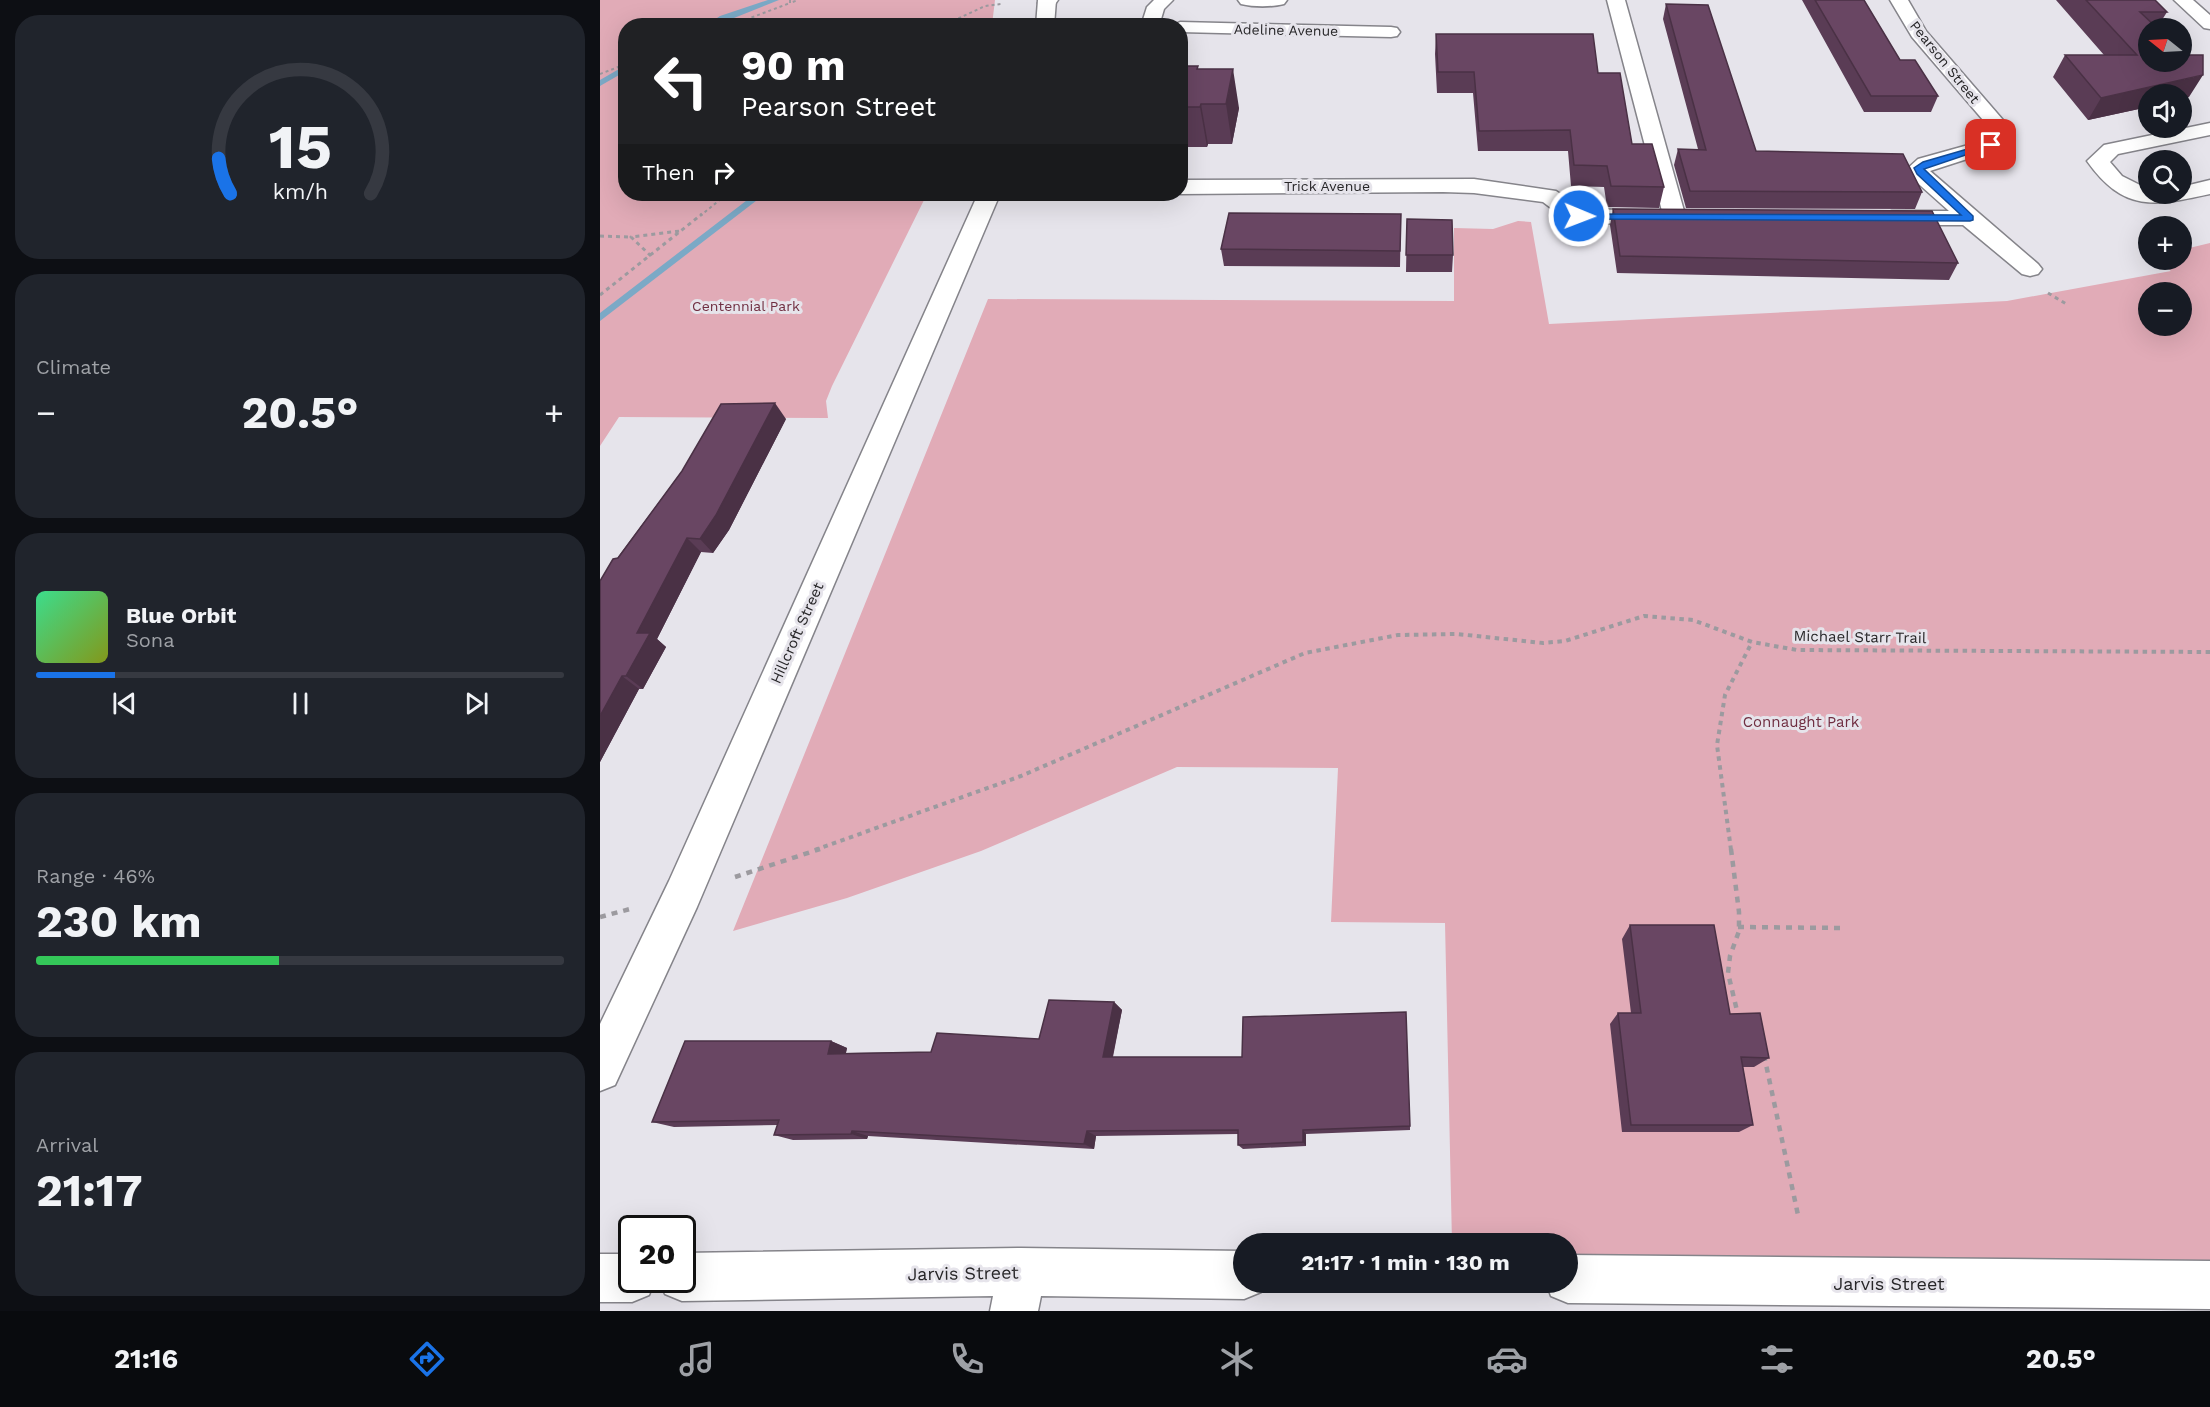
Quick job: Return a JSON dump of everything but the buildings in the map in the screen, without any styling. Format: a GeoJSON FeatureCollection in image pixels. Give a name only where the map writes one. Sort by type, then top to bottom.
{"type":"FeatureCollection","features":[{"type":"Feature","properties":{"kind":"street"},"geometry":{"type":"LineString","coordinates":[[1153,18],[1156,7],[1164,0]]}},
{"type":"Feature","properties":{"kind":"street"},"geometry":{"type":"LineString","coordinates":[[1247,0],[1278,0]]}},
{"type":"Feature","properties":{"kind":"street"},"geometry":{"type":"LineString","coordinates":[[1616,0],[1675,218],[1699,218]]}},
{"type":"Feature","properties":{"kind":"street","name":"Pearson Street"},"geometry":{"type":"LineString","coordinates":[[1899,0],[1918,33],[1993,120],[1986,132],[1991,145],[1919,168],[1920,172],[1970,218]]}},
{"type":"Feature","properties":{"kind":"street"},"geometry":{"type":"LineString","coordinates":[[2183,0],[2210,24]]}},
{"type":"Feature","properties":{"kind":"street"},"geometry":{"type":"LineString","coordinates":[[1046,18],[1048,1]]}},
{"type":"Feature","properties":{"kind":"street","name":"Adeline Avenue"},"geometry":{"type":"LineString","coordinates":[[1188,27],[1391,32]]}},
{"type":"Feature","properties":{"kind":"street"},"geometry":{"type":"LineString","coordinates":[[2210,129],[2112,149],[2098,161],[2114,181],[2144,196],[2164,197],[2210,188]]}},
{"type":"Feature","properties":{"kind":"street","name":"Trick Avenue"},"geometry":{"type":"LineString","coordinates":[[1188,186],[1474,186],[1548,196],[1558,200],[1569,213],[1579,216],[1675,218]]}},
{"type":"Feature","properties":{"kind":"street","name":"Hillcroft Street"},"geometry":{"type":"LineString","coordinates":[[600,1070],[683,894],[986,201]]}},
{"type":"Feature","properties":{"kind":"street"},"geometry":{"type":"LineString","coordinates":[[1875,218],[1970,218],[2030,269]]}},
{"type":"Feature","properties":{"kind":"street","name":"Jarvis Street"},"geometry":{"type":"LineString","coordinates":[[696,1278],[1018,1291],[1233,1276]]}},
{"type":"Feature","properties":{"kind":"street"},"geometry":{"type":"LineString","coordinates":[[600,1278],[618,1278]]}},
{"type":"Feature","properties":{"kind":"street","name":"Jarvis Street"},"geometry":{"type":"LineString","coordinates":[[1578,1279],[2046,1297],[2210,1285]]}},
{"type":"Feature","properties":{"kind":"path"},"geometry":{"type":"LineString","coordinates":[[749,18],[798,0]]}},
{"type":"Feature","properties":{"kind":"path"},"geometry":{"type":"LineString","coordinates":[[959,18],[985,6],[1001,4]]}},
{"type":"Feature","properties":{"kind":"path"},"geometry":{"type":"LineString","coordinates":[[600,74],[618,67]]}},
{"type":"Feature","properties":{"kind":"path"},"geometry":{"type":"LineString","coordinates":[[600,295],[718,201]]}},
{"type":"Feature","properties":{"kind":"path"},"geometry":{"type":"LineString","coordinates":[[600,236],[631,237],[681,231]]}},
{"type":"Feature","properties":{"kind":"path"},"geometry":{"type":"LineString","coordinates":[[631,237],[651,256]]}},
{"type":"Feature","properties":{"kind":"path","name":"Michael Starr Trail"},"geometry":{"type":"LineString","coordinates":[[735,877],[1021,776],[1305,653],[1398,635],[1457,634],[1543,644],[1565,641],[1644,616],[1693,620],[1752,642],[1797,650],[2210,652]]}},
{"type":"Feature","properties":{"kind":"path"},"geometry":{"type":"LineString","coordinates":[[1746,1015],[1737,1015],[1728,973],[1739,912],[1717,745],[1725,695],[1752,642]]}},
{"type":"Feature","properties":{"kind":"path"},"geometry":{"type":"LineString","coordinates":[[1738,927],[1842,928]]}},
{"type":"Feature","properties":{"kind":"path"},"geometry":{"type":"LineString","coordinates":[[1763,1048],[1798,1215]]}},
{"type":"Feature","properties":{"kind":"green space","name":"Centennial Park"},"geometry":{"type":"Polygon","coordinates":[[[600,0],[995,0],[993,18],[618,18],[618,201],[924,201],[832,386],[826,401],[828,418],[619,417],[600,446],[600,0]]]}},
{"type":"Feature","properties":{"kind":"green space","name":"Connaught Park"},"geometry":{"type":"Polygon","coordinates":[[[1518,221],[1531,222],[1549,324],[2007,301],[2170,270],[2192,270],[2192,247],[2210,243],[2210,1287],[1578,1274],[1578,1233],[1452,1233],[1445,923],[1331,922],[1338,768],[1177,767],[981,851],[847,898],[733,931],[988,299],[1454,301],[1454,228],[1493,229],[1518,221]]]}},
{"type":"Feature","properties":{"kind":"waterway"},"geometry":{"type":"LineString","coordinates":[[723,18],[775,0]]}},
{"type":"Feature","properties":{"kind":"waterway"},"geometry":{"type":"LineString","coordinates":[[600,84],[618,72]]}},
{"type":"Feature","properties":{"kind":"waterway"},"geometry":{"type":"LineString","coordinates":[[600,318],[751,201]]}},
{"type":"Feature","properties":{"kind":"route"},"geometry":{"type":"LineString","coordinates":[[1579,216],[1970,218],[1920,172],[1919,168],[1991,145]]}}]}
